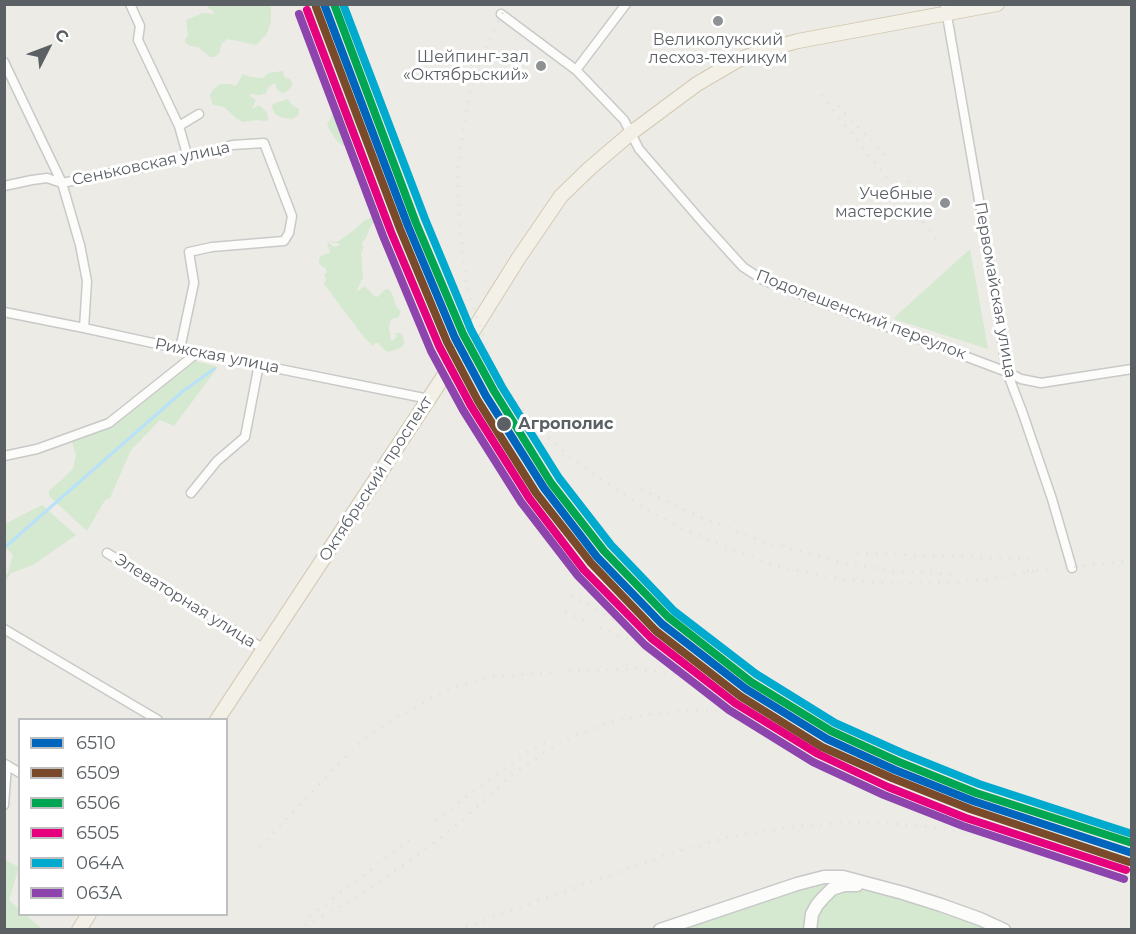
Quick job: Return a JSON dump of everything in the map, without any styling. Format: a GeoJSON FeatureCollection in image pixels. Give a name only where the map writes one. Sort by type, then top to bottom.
{"type":"FeatureCollection","features":[{"type":"Feature","properties":{"kind":"main road","name":"Октябрьский проспект"},"geometry":{"type":"LineString","coordinates":[[218,718],[561,196],[590,168],[698,84],[738,60],[798,41],[946,9],[997,4]]}},
{"type":"Feature","properties":{"kind":"main road"},"geometry":{"type":"LineString","coordinates":[[660,930],[765,894],[824,877],[843,877],[875,885],[941,905],[1004,930]]}},
{"type":"Feature","properties":{"kind":"main road"},"geometry":{"type":"LineString","coordinates":[[810,930],[812,914],[832,889],[844,885],[875,885]]}},
{"type":"Feature","properties":{"kind":"main road"},"geometry":{"type":"LineString","coordinates":[[79,930],[88,916]]}},
{"type":"Feature","properties":{"kind":"street"},"geometry":{"type":"LineString","coordinates":[[130,4],[140,26],[138,40],[179,126],[188,158]]}},
{"type":"Feature","properties":{"kind":"street"},"geometry":{"type":"LineString","coordinates":[[576,70],[626,4]]}},
{"type":"Feature","properties":{"kind":"street","name":"Первомайская улица"},"geometry":{"type":"LineString","coordinates":[[946,9],[1006,372],[1052,499],[1072,568]]}},
{"type":"Feature","properties":{"kind":"street","name":"Подолешенский переулок"},"geometry":{"type":"LineString","coordinates":[[501,14],[576,70],[624,120],[639,148],[704,224],[743,267],[763,280],[1021,379],[1041,383],[1131,369]]}},
{"type":"Feature","properties":{"kind":"street"},"geometry":{"type":"LineString","coordinates":[[4,62],[62,183],[80,245],[87,281],[84,328]]}},
{"type":"Feature","properties":{"kind":"street"},"geometry":{"type":"LineString","coordinates":[[179,126],[199,114]]}},
{"type":"Feature","properties":{"kind":"street","name":"Сеньковская улица"},"geometry":{"type":"LineString","coordinates":[[4,186],[47,178],[62,183],[188,158],[232,145],[264,143],[292,216],[289,233],[284,241],[212,247],[189,252],[194,283],[180,349]]}},
{"type":"Feature","properties":{"kind":"street","name":"Рижская улица"},"geometry":{"type":"LineString","coordinates":[[4,312],[429,399]]}},
{"type":"Feature","properties":{"kind":"street"},"geometry":{"type":"LineString","coordinates":[[4,456],[37,449],[109,423],[197,352]]}},
{"type":"Feature","properties":{"kind":"street"},"geometry":{"type":"LineString","coordinates":[[191,493],[217,462],[245,437],[259,364]]}},
{"type":"Feature","properties":{"kind":"street","name":"Элеваторная улица"},"geometry":{"type":"LineString","coordinates":[[107,553],[264,649]]}},
{"type":"Feature","properties":{"kind":"street"},"geometry":{"type":"LineString","coordinates":[[4,629],[155,718]]}},
{"type":"Feature","properties":{"kind":"street"},"geometry":{"type":"LineString","coordinates":[[4,805],[6,765]]}},
{"type":"Feature","properties":{"kind":"green space"},"geometry":{"type":"Polygon","coordinates":[[[209,5],[271,5],[271,21],[267,34],[256,45],[228,39],[222,43],[215,57],[210,57],[198,47],[190,46],[185,42],[188,35],[186,20],[203,13],[214,14],[208,8],[209,5]]]}},
{"type":"Feature","properties":{"kind":"green space"},"geometry":{"type":"Polygon","coordinates":[[[283,71],[284,77],[290,79],[293,85],[288,91],[280,92],[275,83],[268,87],[266,93],[250,96],[256,100],[252,109],[259,105],[267,112],[268,120],[243,122],[224,107],[213,105],[210,96],[212,91],[221,84],[236,86],[243,74],[263,78],[268,73],[283,71]]]}},
{"type":"Feature","properties":{"kind":"green space"},"geometry":{"type":"Polygon","coordinates":[[[349,94],[363,122],[363,128],[358,131],[351,126],[342,134],[349,139],[348,144],[343,146],[336,140],[327,125],[333,113],[328,101],[329,98],[335,100],[341,110],[350,115],[351,112],[345,99],[349,94]]]}},
{"type":"Feature","properties":{"kind":"green space"},"geometry":{"type":"Polygon","coordinates":[[[288,99],[299,109],[299,114],[293,119],[280,117],[275,114],[272,107],[273,104],[288,99]]]}},
{"type":"Feature","properties":{"kind":"green space"},"geometry":{"type":"Polygon","coordinates":[[[373,203],[376,212],[381,211],[382,214],[371,225],[362,243],[363,277],[356,292],[365,286],[377,297],[386,289],[390,290],[401,312],[398,318],[393,318],[390,322],[391,340],[397,336],[396,333],[401,333],[404,343],[402,347],[387,352],[378,343],[373,346],[363,336],[324,284],[326,279],[324,274],[327,272],[319,264],[319,258],[330,253],[327,241],[334,247],[339,246],[339,243],[329,240],[339,241],[365,220],[374,217],[373,203]]]}},
{"type":"Feature","properties":{"kind":"green space"},"geometry":{"type":"Polygon","coordinates":[[[970,249],[988,349],[894,319],[896,316],[970,249]]]}},
{"type":"Feature","properties":{"kind":"green space"},"geometry":{"type":"Polygon","coordinates":[[[196,361],[218,367],[174,426],[160,420],[131,450],[110,498],[105,500],[87,531],[49,496],[49,491],[73,469],[76,455],[72,442],[112,427],[196,361]]]}},
{"type":"Feature","properties":{"kind":"green space"},"geometry":{"type":"Polygon","coordinates":[[[42,505],[76,535],[33,565],[11,573],[5,582],[13,555],[5,547],[5,524],[42,505]]]}},
{"type":"Feature","properties":{"kind":"green space"},"geometry":{"type":"Polygon","coordinates":[[[1035,801],[1130,828],[1131,826],[1131,844],[1031,813],[1035,801]]]}},
{"type":"Feature","properties":{"kind":"green space"},"geometry":{"type":"Polygon","coordinates":[[[5,860],[18,866],[9,900],[18,908],[18,916],[27,916],[41,928],[5,929],[5,860]]]}},
{"type":"Feature","properties":{"kind":"green space"},"geometry":{"type":"Polygon","coordinates":[[[833,881],[816,895],[809,906],[805,929],[682,930],[802,887],[833,881]]]}},
{"type":"Feature","properties":{"kind":"green space"},"geometry":{"type":"Polygon","coordinates":[[[846,890],[871,891],[987,929],[815,930],[817,914],[828,899],[846,890]]]}},
{"type":"Feature","properties":{"kind":"waterway"},"geometry":{"type":"LineString","coordinates":[[4,548],[182,392],[214,369]]}},
{"type":"Feature","properties":{"kind":"railway"},"geometry":{"type":"LineString","coordinates":[[507,4],[479,63],[470,94],[458,166],[459,220],[465,274],[474,310],[494,365],[515,400],[538,428],[563,451],[599,478],[648,510],[685,530],[780,567],[840,579],[894,584],[991,579],[1034,571]]}},
{"type":"Feature","properties":{"kind":"railway"},"geometry":{"type":"LineString","coordinates":[[821,95],[928,229]]}},
{"type":"Feature","properties":{"kind":"railway"},"geometry":{"type":"LineString","coordinates":[[838,106],[890,160]]}},
{"type":"Feature","properties":{"kind":"railway"},"geometry":{"type":"LineString","coordinates":[[909,181],[928,212]]}},
{"type":"Feature","properties":{"kind":"railway"},"geometry":{"type":"LineString","coordinates":[[924,222],[938,242]]}},
{"type":"Feature","properties":{"kind":"railway"},"geometry":{"type":"LineString","coordinates":[[641,489],[705,519],[761,541],[840,562],[897,572],[958,574]]}},
{"type":"Feature","properties":{"kind":"railway"},"geometry":{"type":"LineString","coordinates":[[857,553],[1029,559]]}},
{"type":"Feature","properties":{"kind":"railway"},"geometry":{"type":"LineString","coordinates":[[1027,571],[1132,561]]}},
{"type":"Feature","properties":{"kind":"railway"},"geometry":{"type":"LineString","coordinates":[[571,595],[644,637]]}},
{"type":"Feature","properties":{"kind":"railway"},"geometry":{"type":"LineString","coordinates":[[609,602],[689,660]]}},
{"type":"Feature","properties":{"kind":"railway"},"geometry":{"type":"LineString","coordinates":[[565,612],[681,663],[718,682]]}},
{"type":"Feature","properties":{"kind":"railway"},"geometry":{"type":"LineString","coordinates":[[260,847],[365,738],[431,698],[463,684],[490,677],[581,670],[636,669],[677,674],[721,690],[773,718]]}},
{"type":"Feature","properties":{"kind":"railway"},"geometry":{"type":"LineString","coordinates":[[297,930],[359,896],[423,851],[455,827],[514,773],[545,752],[576,735],[608,723],[638,716],[689,710],[724,712],[759,718],[791,729],[893,777],[968,806],[1132,859]]}},
{"type":"Feature","properties":{"kind":"railway"},"geometry":{"type":"LineString","coordinates":[[435,820],[526,753],[551,740]]}},
{"type":"Feature","properties":{"kind":"railway"},"geometry":{"type":"LineString","coordinates":[[457,930],[666,855],[732,836],[799,826],[885,823],[975,834],[1026,846],[1132,879]]}},
{"type":"Feature","properties":{"kind":"railway"},"geometry":{"type":"LineString","coordinates":[[310,916],[415,836]]}},
{"type":"Feature","properties":{"kind":"transit line","name":"6510"},"geometry":{"type":"LineString","coordinates":[[324,4],[408,226],[455,338],[486,396],[544,488],[597,557],[662,624],[746,689],[827,739],[895,770],[973,801],[1132,853]]}},
{"type":"Feature","properties":{"kind":"transit line","name":"6506"},"geometry":{"type":"LineString","coordinates":[[334,4],[416,223],[463,334],[494,391],[551,483],[604,551],[668,617],[751,682],[831,731],[976,793],[1132,843]]}},
{"type":"Feature","properties":{"kind":"transit line","name":"064А"},"geometry":{"type":"LineString","coordinates":[[343,4],[425,219],[471,330],[502,387],[559,478],[611,545],[674,611],[756,674],[835,723],[979,784],[1132,834]]}},
{"type":"Feature","properties":{"kind":"transit line","name":"6509"},"geometry":{"type":"LineString","coordinates":[[316,7],[400,229],[447,342],[478,401],[536,493],[591,563],[656,631],[740,696],[822,747],[970,809],[1129,862]]}},
{"type":"Feature","properties":{"kind":"transit line","name":"6505"},"geometry":{"type":"LineString","coordinates":[[307,10],[391,232],[439,346],[471,406],[529,498],[584,570],[651,638],[735,703],[818,754],[888,787],[966,818],[1126,870]]}},
{"type":"Feature","properties":{"kind":"transit line","name":"063А"},"geometry":{"type":"LineString","coordinates":[[299,14],[383,236],[431,351],[463,410],[521,502],[578,576],[645,645],[729,710],[813,762],[884,795],[963,826],[1124,879]]}},
{"type":"Feature","properties":{"kind":"place","name":"Великолукский лесхоз-техникум"},"geometry":{"type":"Point","coordinates":[718,21]}},
{"type":"Feature","properties":{"kind":"place","name":"Шейпинг-зал «Октябрьский»"},"geometry":{"type":"Point","coordinates":[541,66]}},
{"type":"Feature","properties":{"kind":"place","name":"Учебные мастерские"},"geometry":{"type":"Point","coordinates":[945,203]}},
{"type":"Feature","properties":{"kind":"place","name":"Агрополис"},"geometry":{"type":"Point","coordinates":[504,424]}}]}
